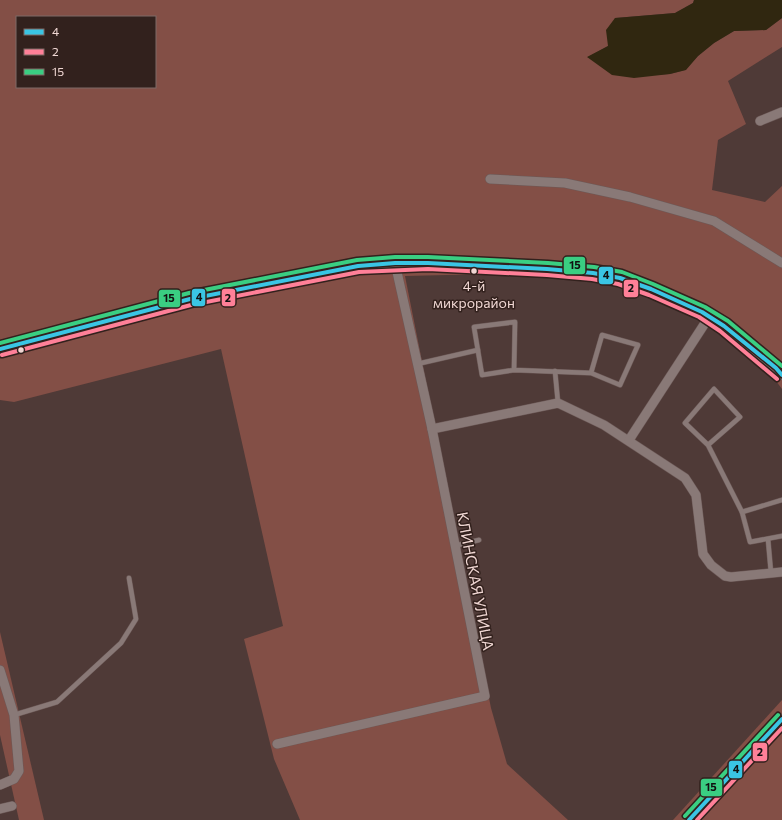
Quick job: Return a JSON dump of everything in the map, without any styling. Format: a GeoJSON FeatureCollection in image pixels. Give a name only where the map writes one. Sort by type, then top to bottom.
{"type":"FeatureCollection","features":[{"type":"Feature","properties":{"kind":"street"},"geometry":{"type":"LineString","coordinates":[[760,121],[781,114]]}},
{"type":"Feature","properties":{"kind":"street"},"geometry":{"type":"LineString","coordinates":[[490,179],[565,182],[630,197],[714,221],[782,263]]}},
{"type":"Feature","properties":{"kind":"street"},"geometry":{"type":"LineString","coordinates":[[0,349],[190,299],[358,266],[428,262],[593,273],[620,278],[651,289],[709,317],[724,326],[776,368],[782,375]]}},
{"type":"Feature","properties":{"kind":"street","name":"КЛИНСКАЯ УЛИЦА"},"geometry":{"type":"LineString","coordinates":[[277,744],[485,696],[432,430],[395,263]]}},
{"type":"Feature","properties":{"kind":"street"},"geometry":{"type":"LineString","coordinates":[[629,440],[709,317]]}},
{"type":"Feature","properties":{"kind":"street"},"geometry":{"type":"LineString","coordinates":[[432,430],[558,403],[604,425],[685,478],[696,495],[703,554],[711,565],[725,576],[731,577],[782,572]]}},
{"type":"Feature","properties":{"kind":"street"},"geometry":{"type":"LineString","coordinates":[[0,670],[14,715],[19,771],[14,779],[0,785]]}},
{"type":"Feature","properties":{"kind":"street"},"geometry":{"type":"LineString","coordinates":[[689,820],[782,719]]}},
{"type":"Feature","properties":{"kind":"street"},"geometry":{"type":"LineString","coordinates":[[0,809],[12,806]]}},
{"type":"Feature","properties":{"kind":"lane"},"geometry":{"type":"LineString","coordinates":[[514,370],[515,322],[474,327],[482,375],[514,370],[591,373],[620,385],[638,345],[602,335],[591,373]]}},
{"type":"Feature","properties":{"kind":"lane"},"geometry":{"type":"LineString","coordinates":[[417,364],[478,350]]}},
{"type":"Feature","properties":{"kind":"lane"},"geometry":{"type":"LineString","coordinates":[[555,371],[558,403]]}},
{"type":"Feature","properties":{"kind":"lane"},"geometry":{"type":"LineString","coordinates":[[708,445],[740,417],[714,389],[685,423],[708,445],[742,512],[750,542],[782,536]]}},
{"type":"Feature","properties":{"kind":"lane"},"geometry":{"type":"LineString","coordinates":[[742,512],[782,500]]}},
{"type":"Feature","properties":{"kind":"lane"},"geometry":{"type":"LineString","coordinates":[[768,539],[771,573]]}},
{"type":"Feature","properties":{"kind":"lane"},"geometry":{"type":"LineString","coordinates":[[454,546],[479,540]]}},
{"type":"Feature","properties":{"kind":"lane"},"geometry":{"type":"LineString","coordinates":[[14,715],[35,710],[57,702],[121,643],[136,619],[129,578]]}},
{"type":"Feature","properties":{"kind":"shaded area"},"geometry":{"type":"Polygon","coordinates":[[[0,0],[694,0],[693,3],[675,13],[615,18],[608,46],[588,57],[653,75],[670,74],[685,70],[698,56],[714,43],[734,31],[766,30],[782,18],[782,47],[728,81],[746,124],[718,140],[712,190],[765,202],[782,186],[782,389],[764,365],[693,312],[609,281],[528,273],[405,276],[491,708],[507,764],[568,820],[300,820],[274,759],[244,639],[283,626],[221,349],[14,402],[0,400],[0,0]]]}},
{"type":"Feature","properties":{"kind":"shaded area"},"geometry":{"type":"Polygon","coordinates":[[[694,0],[782,0],[782,18],[766,30],[734,31],[714,43],[698,56],[686,70],[670,74],[634,78],[612,75],[587,57],[608,46],[606,30],[615,18],[675,13],[693,3],[694,0]]]}},
{"type":"Feature","properties":{"kind":"shaded area"},"geometry":{"type":"Polygon","coordinates":[[[0,632],[44,820],[19,820],[0,735],[0,632]]]}},
{"type":"Feature","properties":{"kind":"shaded area"},"geometry":{"type":"Polygon","coordinates":[[[782,700],[782,820],[673,820],[782,700]]]}},
{"type":"Feature","properties":{"kind":"transit line","name":"15"},"geometry":{"type":"LineString","coordinates":[[0,343],[189,293],[357,260],[395,257],[428,257],[548,263],[594,267],[622,272],[705,307],[728,321],[782,366]]}},
{"type":"Feature","properties":{"kind":"transit line","name":"4"},"geometry":{"type":"LineString","coordinates":[[0,349],[190,299],[358,266],[395,263],[428,263],[547,269],[593,273],[620,278],[651,289],[702,312],[724,326],[776,368],[782,375]]}},
{"type":"Feature","properties":{"kind":"transit line","name":"2"},"geometry":{"type":"LineString","coordinates":[[2,355],[191,305],[359,272],[428,269],[547,275],[592,279],[618,284],[649,295],[699,317],[720,331],[777,379]]}},
{"type":"Feature","properties":{"kind":"transit line","name":"15"},"geometry":{"type":"LineString","coordinates":[[685,816],[778,715]]}},
{"type":"Feature","properties":{"kind":"transit line","name":"4"},"geometry":{"type":"LineString","coordinates":[[689,820],[782,719]]}},
{"type":"Feature","properties":{"kind":"transit line","name":"2"},"geometry":{"type":"LineString","coordinates":[[697,820],[782,728]]}},
{"type":"Feature","properties":{"kind":"place","name":"4-й микрорайон"},"geometry":{"type":"Point","coordinates":[474,271]}}]}
